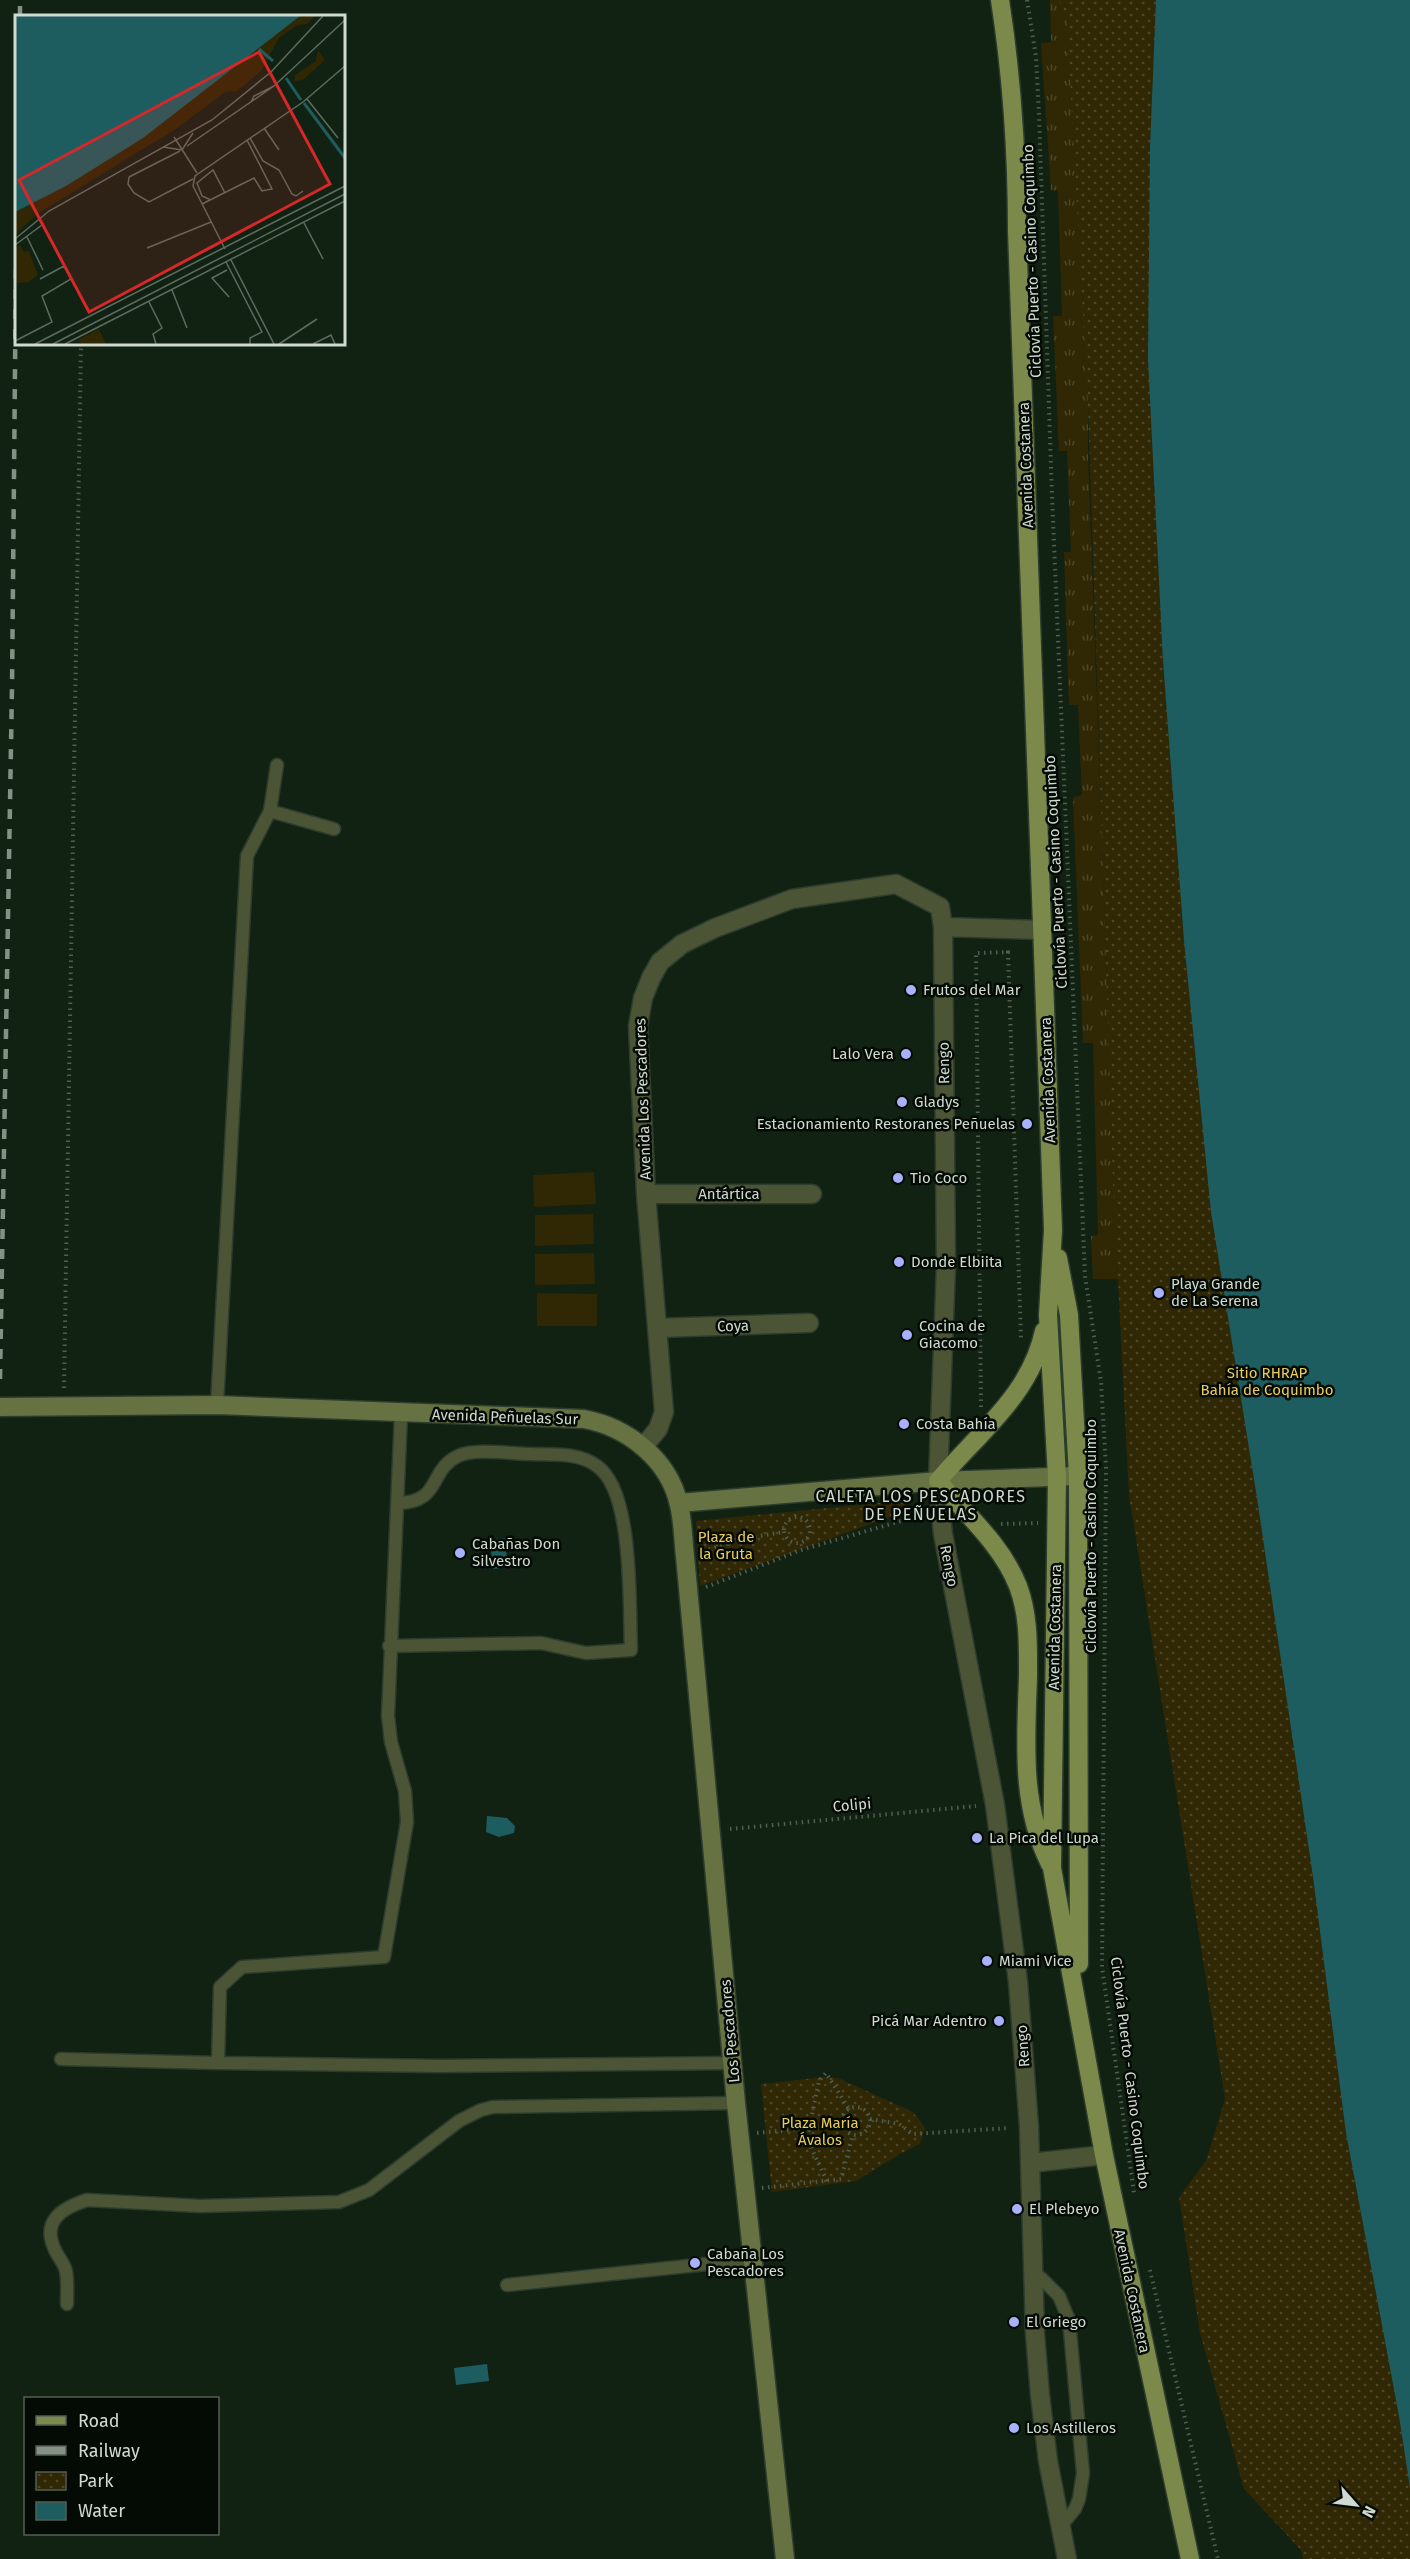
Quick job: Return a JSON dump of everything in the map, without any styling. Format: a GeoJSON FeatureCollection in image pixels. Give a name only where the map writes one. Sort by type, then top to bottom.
{"type":"FeatureCollection","features":[{"type":"Feature","properties":{"kind":"main road","name":"Avenida Costanera"},"geometry":{"type":"LineString","coordinates":[[1000,0],[1008,57],[1017,161],[1017,231],[1053,1230],[1047,1314],[1056,1477],[1052,1868],[1104,2155],[1190,2559]]}},
{"type":"Feature","properties":{"kind":"main road","name":"Avenida Costanera"},"geometry":{"type":"LineString","coordinates":[[1053,1230],[1068,1314],[1078,1476],[1081,2022]]}},
{"type":"Feature","properties":{"kind":"main road"},"geometry":{"type":"LineString","coordinates":[[1047,1314],[1035,1358],[1015,1397],[996,1421],[958,1457],[938,1481],[1002,1555],[1021,1595],[1028,1637],[1027,1779],[1037,1832],[1052,1868]]}},
{"type":"Feature","properties":{"kind":"street","name":"Avenida Los Pescadores"},"geometry":{"type":"LineString","coordinates":[[643,1447],[658,1429],[663,1412],[646,1194],[638,1026],[643,998],[651,978],[669,952],[705,932],[792,899],[896,884],[940,907],[943,927]]}},
{"type":"Feature","properties":{"kind":"street"},"geometry":{"type":"LineString","coordinates":[[943,927],[1042,930]]}},
{"type":"Feature","properties":{"kind":"street","name":"Rengo"},"geometry":{"type":"LineString","coordinates":[[943,927],[946,1266],[938,1481],[943,1534],[995,1804],[1018,1982],[1029,2127],[1032,2272],[1040,2395],[1067,2559]]}},
{"type":"Feature","properties":{"kind":"street","name":"Antártica"},"geometry":{"type":"LineString","coordinates":[[646,1194],[812,1194]]}},
{"type":"Feature","properties":{"kind":"street","name":"Coya"},"geometry":{"type":"LineString","coordinates":[[658,1328],[809,1323]]}},
{"type":"Feature","properties":{"kind":"street","name":"Avenida Peñuelas Sur"},"geometry":{"type":"LineString","coordinates":[[0,1407],[217,1405],[401,1414],[584,1419],[616,1428],[643,1447],[654,1457],[666,1474],[679,1503]]}},
{"type":"Feature","properties":{"kind":"street"},"geometry":{"type":"LineString","coordinates":[[679,1503],[938,1481],[1078,1476]]}},
{"type":"Feature","properties":{"kind":"street","name":"Los Pescadores"},"geometry":{"type":"LineString","coordinates":[[679,1503],[712,1831],[736,2103],[755,2259],[785,2559]]}},
{"type":"Feature","properties":{"kind":"street"},"geometry":{"type":"LineString","coordinates":[[1030,2163],[1104,2155]]}},
{"type":"Feature","properties":{"kind":"lane"},"geometry":{"type":"LineString","coordinates":[[217,1405],[247,856],[270,811],[277,765]]}},
{"type":"Feature","properties":{"kind":"lane"},"geometry":{"type":"LineString","coordinates":[[270,811],[334,829]]}},
{"type":"Feature","properties":{"kind":"lane"},"geometry":{"type":"LineString","coordinates":[[218,2063],[220,1987],[242,1967],[384,1957],[407,1822],[405,1791],[388,1730],[389,1646],[401,1414]]}},
{"type":"Feature","properties":{"kind":"lane"},"geometry":{"type":"LineString","coordinates":[[389,1646],[541,1643],[586,1653],[631,1650],[623,1519],[611,1480],[598,1466],[588,1460],[566,1455],[469,1454],[450,1461],[424,1497],[409,1503],[397,1503]]}},
{"type":"Feature","properties":{"kind":"lane"},"geometry":{"type":"LineString","coordinates":[[61,2059],[440,2066],[732,2063]]}},
{"type":"Feature","properties":{"kind":"lane"},"geometry":{"type":"LineString","coordinates":[[67,2304],[66,2271],[50,2238],[51,2228],[60,2213],[79,2202],[98,2199],[211,2206],[339,2202],[369,2190],[435,2138],[481,2110],[493,2107],[736,2103]]}},
{"type":"Feature","properties":{"kind":"lane"},"geometry":{"type":"LineString","coordinates":[[507,2285],[755,2259]]}},
{"type":"Feature","properties":{"kind":"lane"},"geometry":{"type":"LineString","coordinates":[[1032,2272],[1059,2296],[1069,2320],[1083,2473],[1075,2509],[1060,2527]]}},
{"type":"Feature","properties":{"kind":"path","name":"Ciclovía Puerto - Casino Coquimbo"},"geometry":{"type":"LineString","coordinates":[[1027,0],[1036,57],[1039,115],[1052,496],[1085,1276],[1101,1382],[1106,1467],[1102,1967],[1134,2199]]}},
{"type":"Feature","properties":{"kind":"path"},"geometry":{"type":"LineString","coordinates":[[63,1407],[81,345]]}},
{"type":"Feature","properties":{"kind":"path"},"geometry":{"type":"LineString","coordinates":[[1007,929],[1021,1339],[1018,1347]]}},
{"type":"Feature","properties":{"kind":"path"},"geometry":{"type":"LineString","coordinates":[[986,1406],[981,1412],[976,953],[1008,952]]}},
{"type":"Feature","properties":{"kind":"path"},"geometry":{"type":"LineString","coordinates":[[796,1518],[803,1519],[809,1530],[807,1538],[800,1542],[792,1542],[784,1532],[788,1521],[796,1518]]}},
{"type":"Feature","properties":{"kind":"path"},"geometry":{"type":"LineString","coordinates":[[688,1594],[801,1550],[908,1518]]}},
{"type":"Feature","properties":{"kind":"path"},"geometry":{"type":"LineString","coordinates":[[685,1556],[747,1538],[784,1532]]}},
{"type":"Feature","properties":{"kind":"path"},"geometry":{"type":"LineString","coordinates":[[800,1542],[801,1550]]}},
{"type":"Feature","properties":{"kind":"path","name":"Colipi"},"geometry":{"type":"LineString","coordinates":[[712,1831],[995,1804]]}},
{"type":"Feature","properties":{"kind":"path"},"geometry":{"type":"LineString","coordinates":[[827,2181],[807,2139],[819,2081],[826,2073],[849,2109]]}},
{"type":"Feature","properties":{"kind":"path"},"geometry":{"type":"LineString","coordinates":[[849,2109],[862,2108],[870,2119],[898,2124],[913,2134],[1029,2127]]}},
{"type":"Feature","properties":{"kind":"path"},"geometry":{"type":"LineString","coordinates":[[740,2134],[809,2128],[842,2121],[849,2109]]}},
{"type":"Feature","properties":{"kind":"path"},"geometry":{"type":"LineString","coordinates":[[842,2121],[845,2130],[853,2134],[865,2131],[870,2119]]}},
{"type":"Feature","properties":{"kind":"path"},"geometry":{"type":"LineString","coordinates":[[746,2190],[841,2179],[853,2134]]}},
{"type":"Feature","properties":{"kind":"path"},"geometry":{"type":"LineString","coordinates":[[1150,2268],[1218,2559]]}},
{"type":"Feature","properties":{"kind":"green space"},"geometry":{"type":"Polygon","coordinates":[[[1050,0],[1071,0],[1088,259],[1088,455],[1118,1279],[1093,1279],[1091,1236],[1098,1235],[1093,1043],[1083,1043],[1073,797],[1082,795],[1078,705],[1069,705],[1064,552],[1071,552],[1067,451],[1059,451],[1053,316],[1062,316],[1058,191],[1051,190],[1041,43],[1051,42],[1050,0]]]}},
{"type":"Feature","properties":{"kind":"green space","name":"Sitio RHRAP Bahía de Coquimbo"},"geometry":{"type":"Polygon","coordinates":[[[1059,0],[1325,0],[1410,1369],[1410,2559],[1303,2559],[1301,2550],[1244,2489],[1200,2333],[1179,2197],[1206,2161],[1225,2099],[1129,1495],[1113,1183],[1088,405],[1067,24],[1059,0]]]}},
{"type":"Feature","properties":{"kind":"green space"},"geometry":{"type":"Polygon","coordinates":[[[594,1172],[596,1204],[534,1207],[533,1175],[594,1172]]]}},
{"type":"Feature","properties":{"kind":"green space"},"geometry":{"type":"Polygon","coordinates":[[[593,1214],[594,1244],[535,1246],[535,1215],[593,1214]]]}},
{"type":"Feature","properties":{"kind":"green space"},"geometry":{"type":"Polygon","coordinates":[[[594,1253],[595,1284],[535,1285],[535,1254],[594,1253]]]}},
{"type":"Feature","properties":{"kind":"green space"},"geometry":{"type":"Polygon","coordinates":[[[537,1293],[597,1294],[597,1326],[537,1326],[537,1293]]]}},
{"type":"Feature","properties":{"kind":"green space","name":"Plaza de la Gruta"},"geometry":{"type":"Polygon","coordinates":[[[909,1500],[906,1511],[700,1586],[696,1521],[909,1500]]]}},
{"type":"Feature","properties":{"kind":"green space","name":"Plaza María Ávalos"},"geometry":{"type":"Polygon","coordinates":[[[824,2077],[838,2078],[913,2112],[925,2128],[920,2144],[856,2181],[772,2192],[761,2084],[824,2077]]]}},
{"type":"Feature","properties":{"kind":"water"},"geometry":{"type":"Polygon","coordinates":[[[1156,0],[1410,0],[1410,2488],[1399,2416],[1346,2133],[1313,1877],[1257,1498],[1211,1212],[1184,941],[1163,661],[1148,359],[1150,147],[1156,0]]]}},
{"type":"Feature","properties":{"kind":"water"},"geometry":{"type":"Polygon","coordinates":[[[505,1538],[507,1561],[512,1563],[511,1567],[493,1569],[490,1540],[505,1538]]]}},
{"type":"Feature","properties":{"kind":"water"},"geometry":{"type":"Polygon","coordinates":[[[487,1816],[507,1818],[515,1826],[514,1833],[499,1837],[486,1832],[487,1816]]]}},
{"type":"Feature","properties":{"kind":"water"},"geometry":{"type":"Polygon","coordinates":[[[487,2364],[489,2381],[456,2385],[454,2368],[487,2364]]]}},
{"type":"Feature","properties":{"kind":"railway"},"geometry":{"type":"LineString","coordinates":[[20,0],[20,15]]}},
{"type":"Feature","properties":{"kind":"railway"},"geometry":{"type":"LineString","coordinates":[[0,1379],[12,688],[15,345]]}},
{"type":"Feature","properties":{"kind":"place","name":"Frutos del Mar"},"geometry":{"type":"Point","coordinates":[911,990]}},
{"type":"Feature","properties":{"kind":"place","name":"Lalo Vera"},"geometry":{"type":"Point","coordinates":[906,1054]}},
{"type":"Feature","properties":{"kind":"place","name":"Gladys"},"geometry":{"type":"Point","coordinates":[902,1102]}},
{"type":"Feature","properties":{"kind":"place","name":"Estacionamiento Restoranes Peñuelas"},"geometry":{"type":"Point","coordinates":[1027,1124]}},
{"type":"Feature","properties":{"kind":"place","name":"Tio Coco"},"geometry":{"type":"Point","coordinates":[898,1178]}},
{"type":"Feature","properties":{"kind":"place","name":"Donde Elbiita"},"geometry":{"type":"Point","coordinates":[899,1262]}},
{"type":"Feature","properties":{"kind":"place","name":"Playa Grande de La Serena"},"geometry":{"type":"Point","coordinates":[1159,1293]}},
{"type":"Feature","properties":{"kind":"place","name":"Cocina de Giacomo"},"geometry":{"type":"Point","coordinates":[907,1335]}},
{"type":"Feature","properties":{"kind":"place","name":"Costa Bahía"},"geometry":{"type":"Point","coordinates":[904,1424]}},
{"type":"Feature","properties":{"kind":"place","name":"Cabañas Don Silvestro"},"geometry":{"type":"Point","coordinates":[460,1553]}},
{"type":"Feature","properties":{"kind":"place","name":"La Pica del Lupa"},"geometry":{"type":"Point","coordinates":[977,1838]}},
{"type":"Feature","properties":{"kind":"place","name":"Miami Vice"},"geometry":{"type":"Point","coordinates":[987,1961]}},
{"type":"Feature","properties":{"kind":"place","name":"Picá Mar Adentro"},"geometry":{"type":"Point","coordinates":[999,2021]}},
{"type":"Feature","properties":{"kind":"place","name":"El Plebeyo"},"geometry":{"type":"Point","coordinates":[1017,2209]}},
{"type":"Feature","properties":{"kind":"place","name":"Cabaña Los Pescadores"},"geometry":{"type":"Point","coordinates":[695,2263]}},
{"type":"Feature","properties":{"kind":"place","name":"El Griego"},"geometry":{"type":"Point","coordinates":[1014,2322]}},
{"type":"Feature","properties":{"kind":"place","name":"Los Astilleros"},"geometry":{"type":"Point","coordinates":[1014,2428]}},
{"type":"Feature","properties":{"kind":"district","name":"CALETA LOS PESCADORES DE PEÑUELAS"},"geometry":{"type":"Point","coordinates":[921,1505]}}]}
